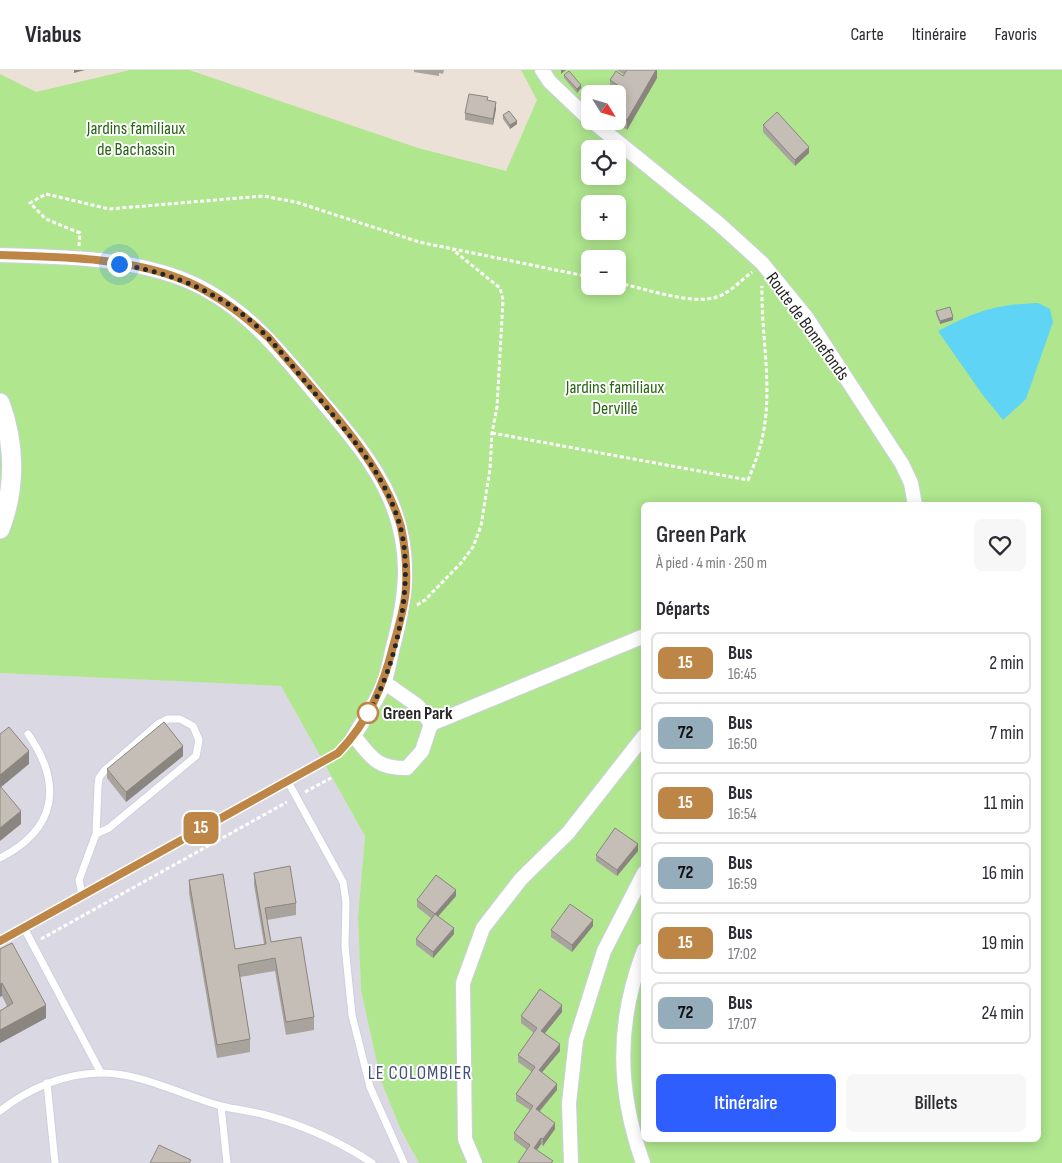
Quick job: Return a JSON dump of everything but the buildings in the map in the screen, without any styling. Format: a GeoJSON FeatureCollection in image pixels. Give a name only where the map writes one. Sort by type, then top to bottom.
{"type":"FeatureCollection","features":[{"type":"Feature","properties":{"kind":"main road"},"geometry":{"type":"LineString","coordinates":[[0,403],[11,446],[12,479],[6,512],[0,529]]}},
{"type":"Feature","properties":{"kind":"street","name":"Route de Bonnefonds"},"geometry":{"type":"LineString","coordinates":[[542,70],[550,82],[581,111]]}},
{"type":"Feature","properties":{"kind":"street","name":"Route de Bonnefonds"},"geometry":{"type":"LineString","coordinates":[[602,130],[718,224],[762,263],[807,318],[902,464],[911,483],[914,502]]}},
{"type":"Feature","properties":{"kind":"street"},"geometry":{"type":"LineString","coordinates":[[0,255],[78,259],[152,270],[180,279],[233,307],[269,338],[368,459],[390,498],[401,527],[406,589],[402,613],[384,682],[354,736],[370,756],[389,768],[406,768],[422,751],[431,724],[641,637]]}},
{"type":"Feature","properties":{"kind":"street"},"geometry":{"type":"LineString","coordinates":[[384,682],[418,706],[431,724]]}},
{"type":"Feature","properties":{"kind":"street"},"geometry":{"type":"LineString","coordinates":[[475,1163],[465,1139],[463,983],[483,928],[521,879],[568,833],[641,740]]}},
{"type":"Feature","properties":{"kind":"street"},"geometry":{"type":"LineString","coordinates":[[572,1163],[570,1103],[576,1040],[604,951],[641,879]]}},
{"type":"Feature","properties":{"kind":"street"},"geometry":{"type":"LineString","coordinates":[[641,960],[627,1009],[622,1058],[627,1104],[643,1163]]}},
{"type":"Feature","properties":{"kind":"lane"},"geometry":{"type":"LineString","coordinates":[[82,894],[79,880],[96,834],[99,778],[104,771],[158,724],[168,719],[180,718],[193,726],[198,732],[200,745],[192,761],[109,828],[96,834]]}},
{"type":"Feature","properties":{"kind":"lane"},"geometry":{"type":"LineString","coordinates":[[0,858],[16,850],[38,829],[47,811],[50,792],[44,760],[28,734]]}},
{"type":"Feature","properties":{"kind":"lane"},"geometry":{"type":"LineString","coordinates":[[0,941],[338,753],[354,736]]}},
{"type":"Feature","properties":{"kind":"lane"},"geometry":{"type":"LineString","coordinates":[[287,780],[343,882],[346,902],[345,946],[352,1015],[370,1087],[404,1163]]}},
{"type":"Feature","properties":{"kind":"lane"},"geometry":{"type":"LineString","coordinates":[[24,928],[101,1073]]}},
{"type":"Feature","properties":{"kind":"lane"},"geometry":{"type":"LineString","coordinates":[[0,1111],[22,1095],[47,1083],[101,1073],[153,1082],[221,1106],[291,1123],[343,1146],[372,1163]]}},
{"type":"Feature","properties":{"kind":"lane"},"geometry":{"type":"LineString","coordinates":[[47,1083],[55,1163]]}},
{"type":"Feature","properties":{"kind":"lane"},"geometry":{"type":"LineString","coordinates":[[221,1106],[226,1163]]}},
{"type":"Feature","properties":{"kind":"path"},"geometry":{"type":"LineString","coordinates":[[78,259],[80,233],[46,219],[30,203],[46,194],[109,209],[263,196],[296,202],[419,242],[581,275]]}},
{"type":"Feature","properties":{"kind":"path"},"geometry":{"type":"LineString","coordinates":[[402,613],[425,600],[461,563],[472,547],[481,526],[490,469],[492,433],[497,407],[503,300],[500,288],[452,250]]}},
{"type":"Feature","properties":{"kind":"path"},"geometry":{"type":"LineString","coordinates":[[626,285],[697,299],[715,298],[730,290],[762,263]]}},
{"type":"Feature","properties":{"kind":"path"},"geometry":{"type":"LineString","coordinates":[[492,433],[748,480],[760,450],[765,426],[766,374],[762,318],[762,263]]}},
{"type":"Feature","properties":{"kind":"path"},"geometry":{"type":"LineString","coordinates":[[32,944],[331,778]]}},
{"type":"Feature","properties":{"kind":"shaded area"},"geometry":{"type":"Polygon","coordinates":[[[0,673],[281,686],[365,836],[358,918],[361,990],[381,1081],[401,1130],[419,1163],[0,1163],[0,673]]]}},
{"type":"Feature","properties":{"kind":"green space"},"geometry":{"type":"Polygon","coordinates":[[[130,70],[189,70],[418,148],[506,171],[537,100],[521,70],[1062,70],[1062,1163],[419,1163],[401,1130],[381,1081],[361,990],[358,918],[365,836],[281,686],[0,673],[0,74],[36,92],[130,70]]]}},
{"type":"Feature","properties":{"kind":"water"},"geometry":{"type":"Polygon","coordinates":[[[1038,303],[1050,309],[1053,322],[1026,399],[1003,420],[982,394],[938,331],[986,310],[1009,305],[1038,303]]]}},
{"type":"Feature","properties":{"kind":"bus line","name":"15"},"geometry":{"type":"LineString","coordinates":[[0,255],[78,259],[152,270],[180,279],[208,292],[233,307],[252,322],[269,338],[368,459],[390,498],[401,527],[406,589],[402,613],[384,682],[373,706],[354,736],[338,753],[0,941]]}},
{"type":"Feature","properties":{"kind":"place","name":"Green Park"},"geometry":{"type":"Point","coordinates":[368,713]}},
{"type":"Feature","properties":{"kind":"district","name":"LE COLOMBIER"},"geometry":{"type":"Point","coordinates":[420,1072]}},
{"type":"Feature","properties":{"kind":"route"},"geometry":{"type":"LineString","coordinates":[[119,264],[152,270],[180,279],[208,292],[233,307],[252,322],[269,338],[368,459],[390,498],[401,527],[406,589],[402,613],[384,682],[368,713]]}},
{"type":"Feature","properties":{"kind":"park label","name":"Jardins familiaux de Bachassin"},"geometry":{"type":"Point","coordinates":[136,138]}},
{"type":"Feature","properties":{"kind":"park label","name":"Jardins familiaux Dervillé"},"geometry":{"type":"Point","coordinates":[615,397]}}]}
